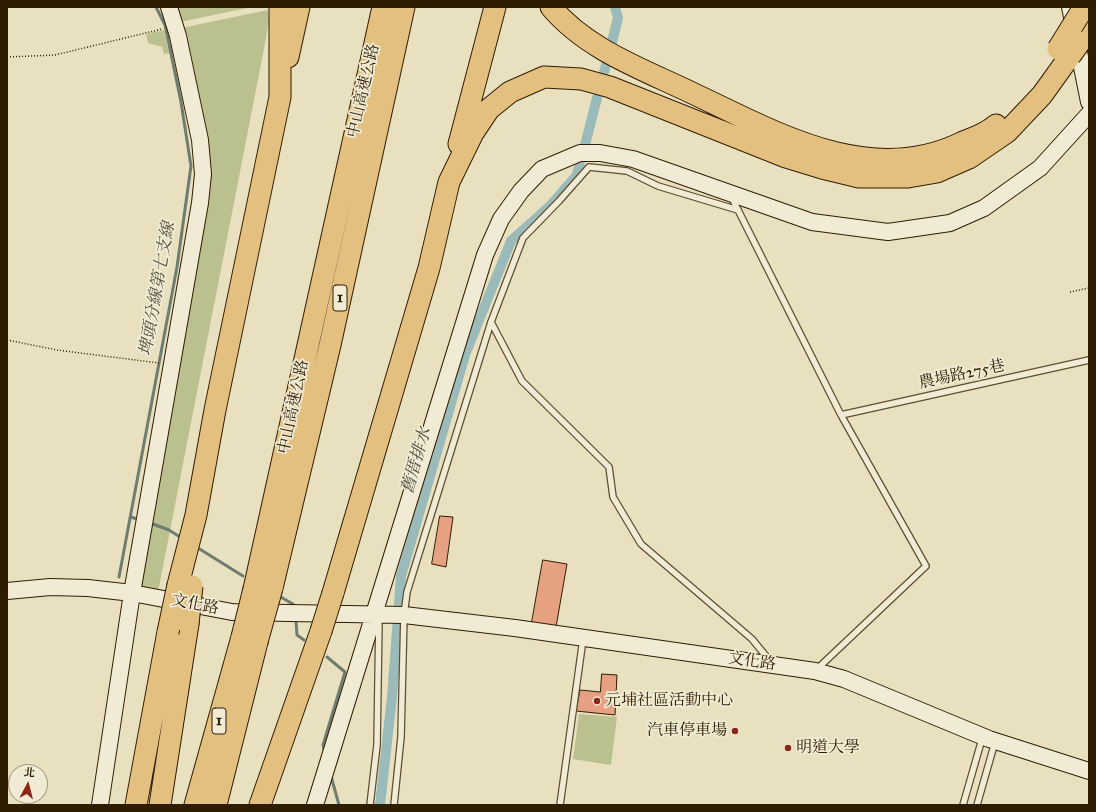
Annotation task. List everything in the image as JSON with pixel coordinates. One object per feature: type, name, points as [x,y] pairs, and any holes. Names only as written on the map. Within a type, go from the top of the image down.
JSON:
[{"type":"highway","points":[[280,7],[280,97]]},
{"type":"highway","points":[[136,805],[168,632],[185,586],[216,402],[300,7]]},
{"type":"highway","name":"中山高速公路","points":[[263,588],[383,7]]},
{"type":"highway","name":"中山高速公路","points":[[195,805],[249,639],[330,345],[404,7]]},
{"type":"highway","points":[[260,805],[301,692],[333,593],[429,268],[449,182],[495,7]]},
{"type":"highway","points":[[551,7],[559,16],[593,44],[658,77],[794,140],[832,152],[870,159],[908,159],[930,155],[955,146],[991,129],[1007,114],[1043,73],[1089,28]]},
{"type":"highway","points":[[449,182],[473,134],[489,109],[510,92],[544,77],[580,79],[610,87],[786,157],[859,177],[908,177],[937,172],[969,158],[1007,132],[1042,95],[1064,53],[1084,7]]},
{"type":"highway","points":[[160,805],[188,624],[185,586]]},
{"type":"highway","name":"中山高速公路","points":[[216,805],[249,639]]},
{"type":"highway","points":[[270,805],[301,692]]},
{"type":"street","points":[[100,805],[132,593],[200,203],[203,174],[200,140],[178,36],[169,7]]},
{"type":"street","points":[[1070,7],[1089,102]]},
{"type":"street","points":[[315,805],[379,614],[485,255],[502,219],[521,191],[542,169],[580,154],[600,153],[633,159],[812,222],[888,232],[950,223],[984,208],[1040,168],[1089,114]]},
{"type":"street","name":"文化路","points":[[7,591],[50,587],[88,588],[132,593],[232,612],[402,615],[583,638],[814,671],[844,679],[989,739],[1089,771]]},
{"type":"lane","points":[[394,805],[401,738],[402,615],[407,592],[491,322],[523,238],[560,201],[589,167],[627,171],[658,186],[738,210]]},
{"type":"lane","points":[[730,193],[841,415],[926,566],[814,671]]},
{"type":"lane","points":[[491,322],[522,381],[609,467],[613,497],[641,544],[752,639],[774,665]]},
{"type":"lane","name":"農場路275巷","points":[[841,415],[1089,360]]},
{"type":"lane","points":[[370,805],[377,745],[379,614]]},
{"type":"lane","points":[[560,805],[583,638]]},
{"type":"lane","points":[[963,805],[989,739]]},
{"type":"lane","points":[[978,805],[989,739]]},
{"type":"path","points":[[7,57],[56,55],[161,29]]},
{"type":"path","points":[[1070,292],[1089,288]]},
{"type":"path","points":[[7,340],[57,350],[154,362]]},
{"type":"green space","points":[[174,7],[252,7],[180,22]]},
{"type":"green space","points":[[268,10],[269,21],[263,54],[158,592],[139,589],[202,236],[181,28]]},
{"type":"green space","points":[[164,30],[169,53],[164,54],[162,47],[148,43],[146,34]]},
{"type":"green space","points":[[579,714],[617,717],[611,765],[573,759]]},
{"type":"building","points":[[440,516],[453,517],[446,567],[432,564]]},
{"type":"building","points":[[543,560],[567,564],[556,627],[532,622]]},
{"type":"building","name":"元埔社區活動中心","points":[[602,674],[617,675],[615,715],[576,711],[580,690],[600,692]]},
{"type":"waterway","name":"埤頭分線第七支線","points":[[119,577],[177,267],[191,166],[181,102],[165,25],[156,7]]},
{"type":"waterway","name":"舊厝排水","points":[[611,46],[618,18],[615,7]]},
{"type":"waterway","name":"舊厝排水","points":[[604,72],[608,59]]},
{"type":"waterway","name":"舊厝排水","points":[[585,145],[597,98]]},
{"type":"waterway","name":"舊厝排水","points":[[380,805],[392,697],[401,576],[465,355],[511,241],[550,206],[577,175],[580,162]]},
{"type":"waterway","name":"埤頭分線第七支線","points":[[131,517],[137,519]]},
{"type":"waterway","points":[[153,524],[169,530],[180,537]]},
{"type":"waterway","points":[[198,548],[243,576]]},
{"type":"waterway","points":[[277,595],[293,604]]},
{"type":"waterway","points":[[296,621],[297,635],[304,640]]},
{"type":"waterway","points":[[324,750],[323,745],[345,672],[327,657]]},
{"type":"waterway","points":[[331,776],[339,805]]},
{"type":"place","name":"元埔社區活動中心","points":[[597,701]]},
{"type":"place","name":"汽車停車場","points":[[735,731]]},
{"type":"place","name":"明道大學","points":[[788,748]]}]
